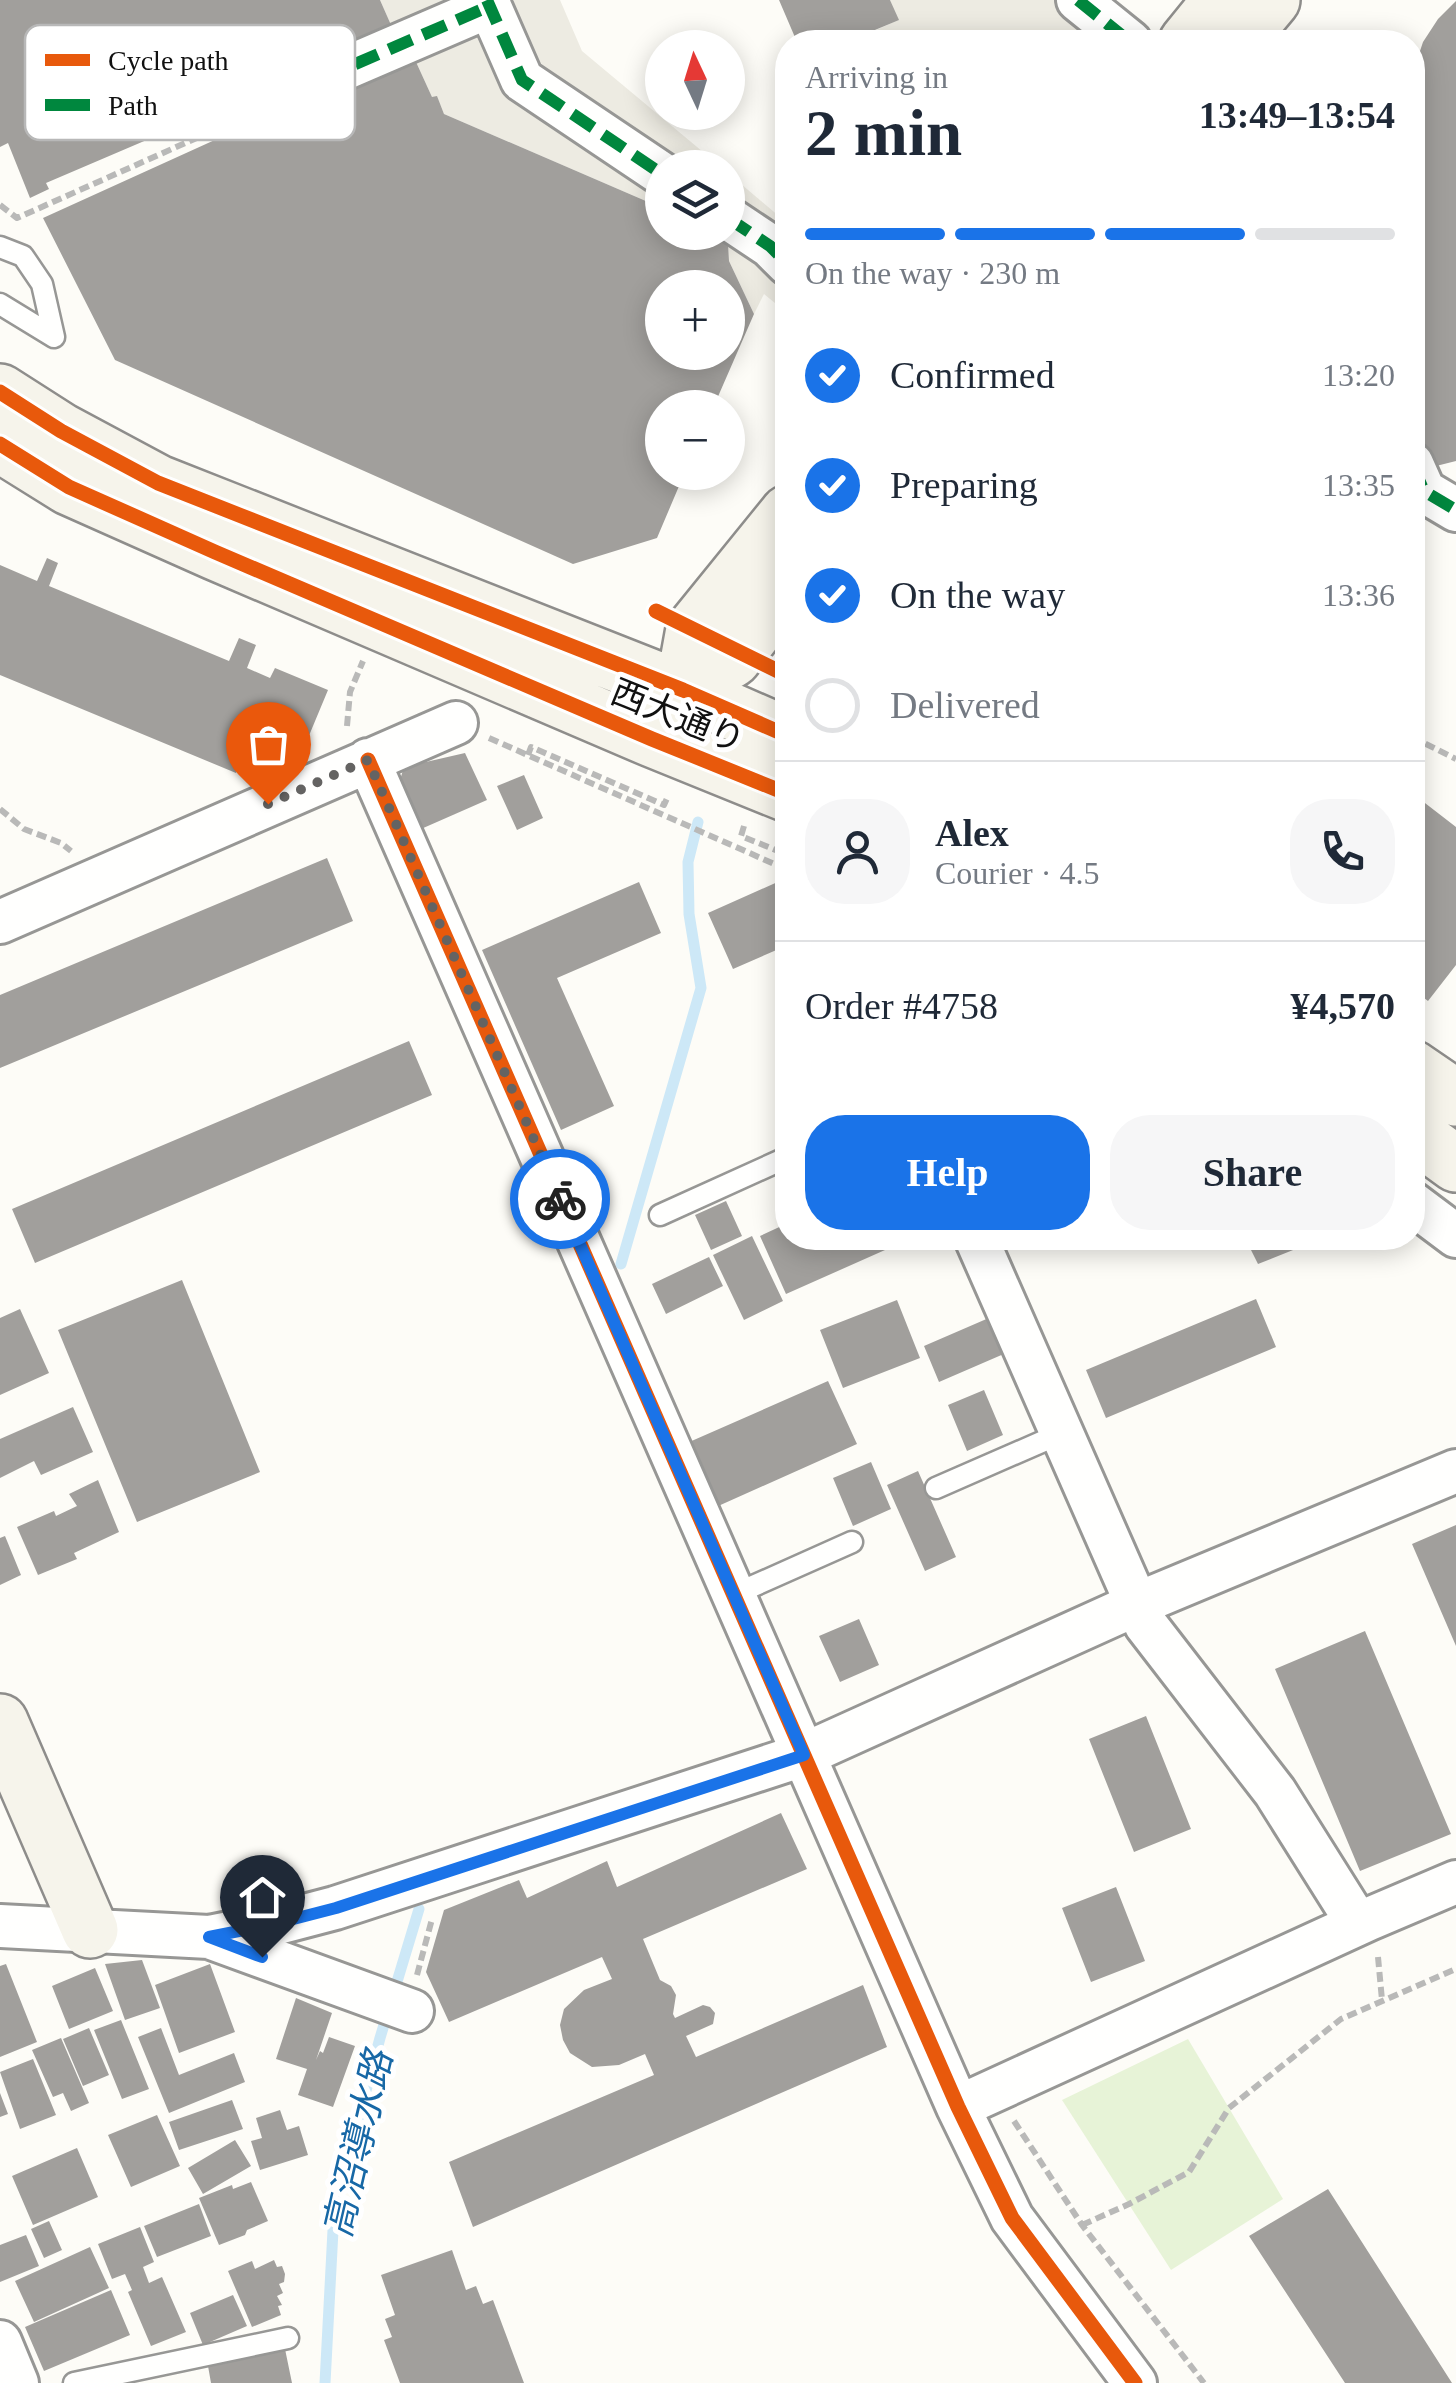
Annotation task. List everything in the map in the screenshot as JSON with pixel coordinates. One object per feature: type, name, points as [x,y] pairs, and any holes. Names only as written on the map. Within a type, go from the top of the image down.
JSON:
[{"type":"street","points":[[1078,0],[1115,30]]},
{"type":"street","points":[[1197,30],[1222,0]]},
{"type":"street","points":[[1246,30],[1272,0]]},
{"type":"street","points":[[355,64],[488,3],[522,80],[645,163]]},
{"type":"street","points":[[745,229],[775,251]]},
{"type":"street","name":"西大通り","points":[[0,392],[61,431],[158,483],[683,690],[775,730]]},
{"type":"street","name":"西大通り","points":[[0,444],[69,486],[662,763],[766,807]]},
{"type":"street","points":[[1425,492],[1456,510]]},
{"type":"street","points":[[662,763],[683,690],[694,629],[775,529]]},
{"type":"street","points":[[683,690],[733,660],[775,605]]},
{"type":"street","points":[[0,922],[360,751],[456,723]]},
{"type":"street","points":[[360,751],[958,2108],[1012,2218],[1135,2383]]},
{"type":"street","points":[[1425,1077],[1456,1098]]},
{"type":"street","points":[[1425,1141],[1456,1164]]},
{"type":"street","points":[[1425,1213],[1456,1236]]},
{"type":"street","points":[[981,1250],[1146,1625],[1276,1792],[1358,1924]]},
{"type":"street","points":[[0,1926],[209,1937],[336,1908],[804,1755],[1137,1604],[1456,1471]]},
{"type":"street","points":[[0,1722],[90,1930]]},
{"type":"street","points":[[958,2108],[1456,1882]]},
{"type":"street","points":[[209,1937],[399,2007]]},
{"type":"street","points":[[0,2342],[17,2383]]},
{"type":"lane","points":[[0,247],[23,256],[42,284],[54,337],[0,304]]},
{"type":"lane","points":[[660,1216],[775,1164]]},
{"type":"lane","points":[[936,1488],[1062,1433]]},
{"type":"lane","points":[[734,1595],[852,1542]]},
{"type":"lane","points":[[74,2383],[288,2338]]},
{"type":"path","points":[[0,204],[17,218],[188,140]]},
{"type":"path","points":[[360,751],[347,728],[350,692],[364,659]]},
{"type":"path","points":[[456,723],[775,864]]},
{"type":"path","points":[[1425,744],[1456,760]]},
{"type":"path","points":[[528,755],[531,747],[664,805],[662,763]]},
{"type":"path","points":[[766,807],[741,836],[775,850]]},
{"type":"path","points":[[0,809],[24,829],[61,843],[82,858]]},
{"type":"path","points":[[399,2007],[442,1884],[442,1873]]},
{"type":"path","points":[[1082,2225],[1188,2172],[1229,2108],[1341,2018],[1456,1969]]},
{"type":"path","points":[[1012,2118],[1082,2225],[1204,2383]]},
{"type":"green space","points":[[1188,2039],[1283,2199],[1171,2270],[1062,2100]]},
{"type":"shaded area","points":[[380,0],[560,0],[582,51],[645,104],[645,130],[677,130],[701,150],[645,150],[645,201],[444,114],[411,51],[395,34]]},
{"type":"shaded area","points":[[890,0],[1111,0],[1102,30],[876,30],[898,20]]},
{"type":"shaded area","points":[[745,187],[775,213],[775,303],[764,294],[754,314],[745,295],[745,270],[733,270],[728,250],[745,250]]},
{"type":"building","points":[[0,0],[380,0],[395,34],[355,51],[355,25],[25,25],[25,140],[147,140],[46,183],[49,189],[30,198],[8,143],[0,147]]},
{"type":"building","points":[[779,0],[890,0],[899,20],[875,30],[792,30]]},
{"type":"building","points":[[1456,1],[1456,461],[1432,467],[1425,450],[1425,39]]},
{"type":"building","points":[[411,51],[444,114],[645,201],[645,250],[728,250],[733,270],[645,270],[645,370],[730,370],[721,390],[645,390],[645,490],[677,490],[657,538],[573,564],[115,360],[43,218],[215,140],[355,140],[355,76]]},
{"type":"building","points":[[745,295],[754,314],[745,335]]},
{"type":"building","points":[[47,558],[58,563],[49,586],[229,661],[239,638],[256,645],[247,668],[270,678],[275,668],[328,690],[308,738],[271,758],[247,749],[236,773],[0,675],[0,565],[37,581]]},
{"type":"building","points":[[465,753],[487,800],[421,829],[399,783],[404,767]]},
{"type":"building","points":[[524,775],[543,818],[517,830],[497,786]]},
{"type":"building","points":[[1425,803],[1456,827],[1456,965],[1428,1001]]},
{"type":"building","points":[[327,858],[353,921],[0,1068],[0,995]]},
{"type":"building","points":[[639,882],[661,933],[557,978],[614,1106],[561,1130],[482,950]]},
{"type":"building","points":[[775,883],[775,951],[733,969],[708,913]]},
{"type":"building","points":[[409,1041],[432,1095],[35,1263],[12,1209]]},
{"type":"building","points":[[726,1201],[742,1236],[711,1250],[695,1215]]},
{"type":"building","points":[[775,1229],[775,1250],[885,1250],[786,1294],[760,1236]]},
{"type":"building","points":[[752,1236],[783,1301],[744,1320],[713,1255]]},
{"type":"building","points":[[1251,1250],[1293,1250],[1258,1264]]},
{"type":"building","points":[[709,1257],[723,1286],[666,1314],[652,1284]]},
{"type":"building","points":[[182,1280],[260,1472],[137,1522],[58,1330]]},
{"type":"building","points":[[1256,1299],[1276,1347],[1106,1418],[1086,1370]]},
{"type":"building","points":[[897,1300],[920,1358],[843,1388],[820,1330]]},
{"type":"building","points":[[20,1309],[49,1373],[0,1395],[0,1318]]},
{"type":"building","points":[[998,1314],[1013,1350],[939,1382],[924,1346]]},
{"type":"building","points":[[828,1381],[857,1444],[716,1507],[687,1443]]},
{"type":"building","points":[[984,1390],[1003,1435],[967,1451],[948,1405]]},
{"type":"building","points":[[73,1407],[93,1452],[41,1475],[34,1461],[0,1478],[0,1439]]},
{"type":"building","points":[[871,1462],[891,1509],[853,1526],[833,1478]]},
{"type":"building","points":[[918,1471],[956,1557],[925,1571],[887,1485]]},
{"type":"building","points":[[98,1480],[119,1532],[74,1553],[77,1559],[38,1575],[17,1527],[77,1506],[69,1494]]},
{"type":"building","points":[[1456,1525],[1456,1646],[1412,1544]]},
{"type":"building","points":[[5,1536],[21,1575],[0,1585],[0,1538]]},
{"type":"building","points":[[859,1619],[879,1665],[840,1682],[819,1636]]},
{"type":"building","points":[[1365,1631],[1451,1834],[1360,1871],[1275,1669]]},
{"type":"building","points":[[1146,1716],[1191,1829],[1134,1852],[1089,1739]]},
{"type":"building","points":[[781,1813],[807,1869],[643,1939],[660,1980],[671,1986],[676,1995],[673,2014],[675,2018],[703,2005],[715,2013],[713,2024],[686,2036],[696,2057],[863,1985],[887,2047],[473,2227],[449,2162],[654,2075],[645,2054],[619,2065],[592,2067],[570,2053],[563,2040],[560,2025],[564,2009],[584,1990],[612,1979],[602,1957],[449,2022],[426,1972],[444,1910],[519,1880],[527,1898],[607,1861],[617,1887]]},
{"type":"building","points":[[1116,1887],[1145,1961],[1091,1982],[1062,1908]]},
{"type":"building","points":[[142,1960],[160,2008],[125,2020],[105,1964]]},
{"type":"building","points":[[6,1964],[37,2042],[0,2057],[0,1966]]},
{"type":"building","points":[[210,1964],[235,2032],[179,2053],[155,1985]]},
{"type":"building","points":[[95,1968],[113,2011],[69,2029],[52,1986]]},
{"type":"building","points":[[296,1998],[332,2013],[316,2060],[329,2037],[355,2046],[333,2107],[298,2095],[307,2069],[276,2059]]},
{"type":"building","points":[[121,2020],[149,2089],[122,2099],[94,2030]]},
{"type":"building","points":[[89,2028],[109,2075],[83,2086],[63,2039]]},
{"type":"building","points":[[161,2028],[179,2075],[234,2053],[245,2082],[169,2113],[138,2037]]},
{"type":"building","points":[[61,2038],[89,2103],[71,2111],[63,2093],[53,2097],[32,2050]]},
{"type":"building","points":[[33,2059],[56,2115],[20,2129],[0,2072]]},
{"type":"building","points":[[0,2093],[8,2114],[0,2117]]},
{"type":"building","points":[[232,2100],[243,2129],[179,2150],[169,2122]]},
{"type":"building","points":[[280,2110],[287,2130],[299,2126],[308,2155],[260,2170],[251,2141],[262,2138],[256,2118]]},
{"type":"building","points":[[157,2115],[180,2166],[131,2187],[108,2135]]},
{"type":"building","points":[[235,2140],[251,2166],[203,2194],[188,2168]]},
{"type":"building","points":[[77,2148],[98,2197],[33,2225],[12,2176]]},
{"type":"building","points":[[251,2182],[268,2221],[219,2245],[199,2198]]},
{"type":"building","points":[[1328,2189],[1452,2383],[1345,2383],[1249,2236]]},
{"type":"building","points":[[199,2204],[211,2236],[157,2257],[144,2226]]},
{"type":"building","points":[[49,2221],[62,2250],[44,2258],[31,2229]]},
{"type":"building","points":[[140,2227],[154,2262],[143,2267],[149,2283],[162,2277],[186,2332],[151,2346],[128,2292],[132,2290],[125,2274],[112,2279],[98,2244]]},
{"type":"building","points":[[26,2235],[39,2266],[0,2282],[0,2245]]},
{"type":"building","points":[[90,2247],[109,2288],[34,2322],[15,2281]]},
{"type":"building","points":[[452,2250],[466,2290],[476,2286],[483,2304],[493,2300],[524,2383],[400,2383],[384,2340],[392,2337],[385,2319],[395,2315],[381,2275]]},
{"type":"building","points":[[274,2260],[285,2274],[284,2282],[279,2284],[283,2293],[277,2296],[282,2305],[278,2306],[281,2315],[252,2327],[228,2271],[252,2261],[255,2269]]},
{"type":"building","points":[[111,2290],[130,2335],[44,2371],[25,2327]]},
{"type":"building","points":[[233,2295],[247,2326],[203,2345],[190,2313]]},
{"type":"building","points":[[285,2349],[292,2383],[211,2383],[208,2366]]},
{"type":"waterway","name":"高沼導水路","points":[[621,1264],[701,988],[689,914],[688,862],[698,822]]},
{"type":"waterway","name":"高沼導水路","points":[[325,2383],[334,2211],[419,1909]]},
{"type":"marked path","points":[[487,0],[522,80],[645,163]]},
{"type":"marked path","points":[[1078,0],[1115,30]]},
{"type":"marked path","points":[[355,64],[490,6]]},
{"type":"marked path","points":[[745,229],[775,251]]},
{"type":"marked path","points":[[1425,492],[1456,510]]},
{"type":"cycle path","points":[[0,392],[61,431],[158,483],[683,690],[775,730]]},
{"type":"cycle path","points":[[0,444],[69,487],[215,552],[775,789]]},
{"type":"cycle path","points":[[656,611],[775,670]]},
{"type":"cycle path","points":[[368,760],[958,2107],[1012,2218],[1135,2383]]},
{"type":"way so far","points":[[268,804],[368,760],[560,1199]]},
{"type":"route","points":[[262,1957],[209,1937],[336,1908],[804,1755],[560,1199]]}]
